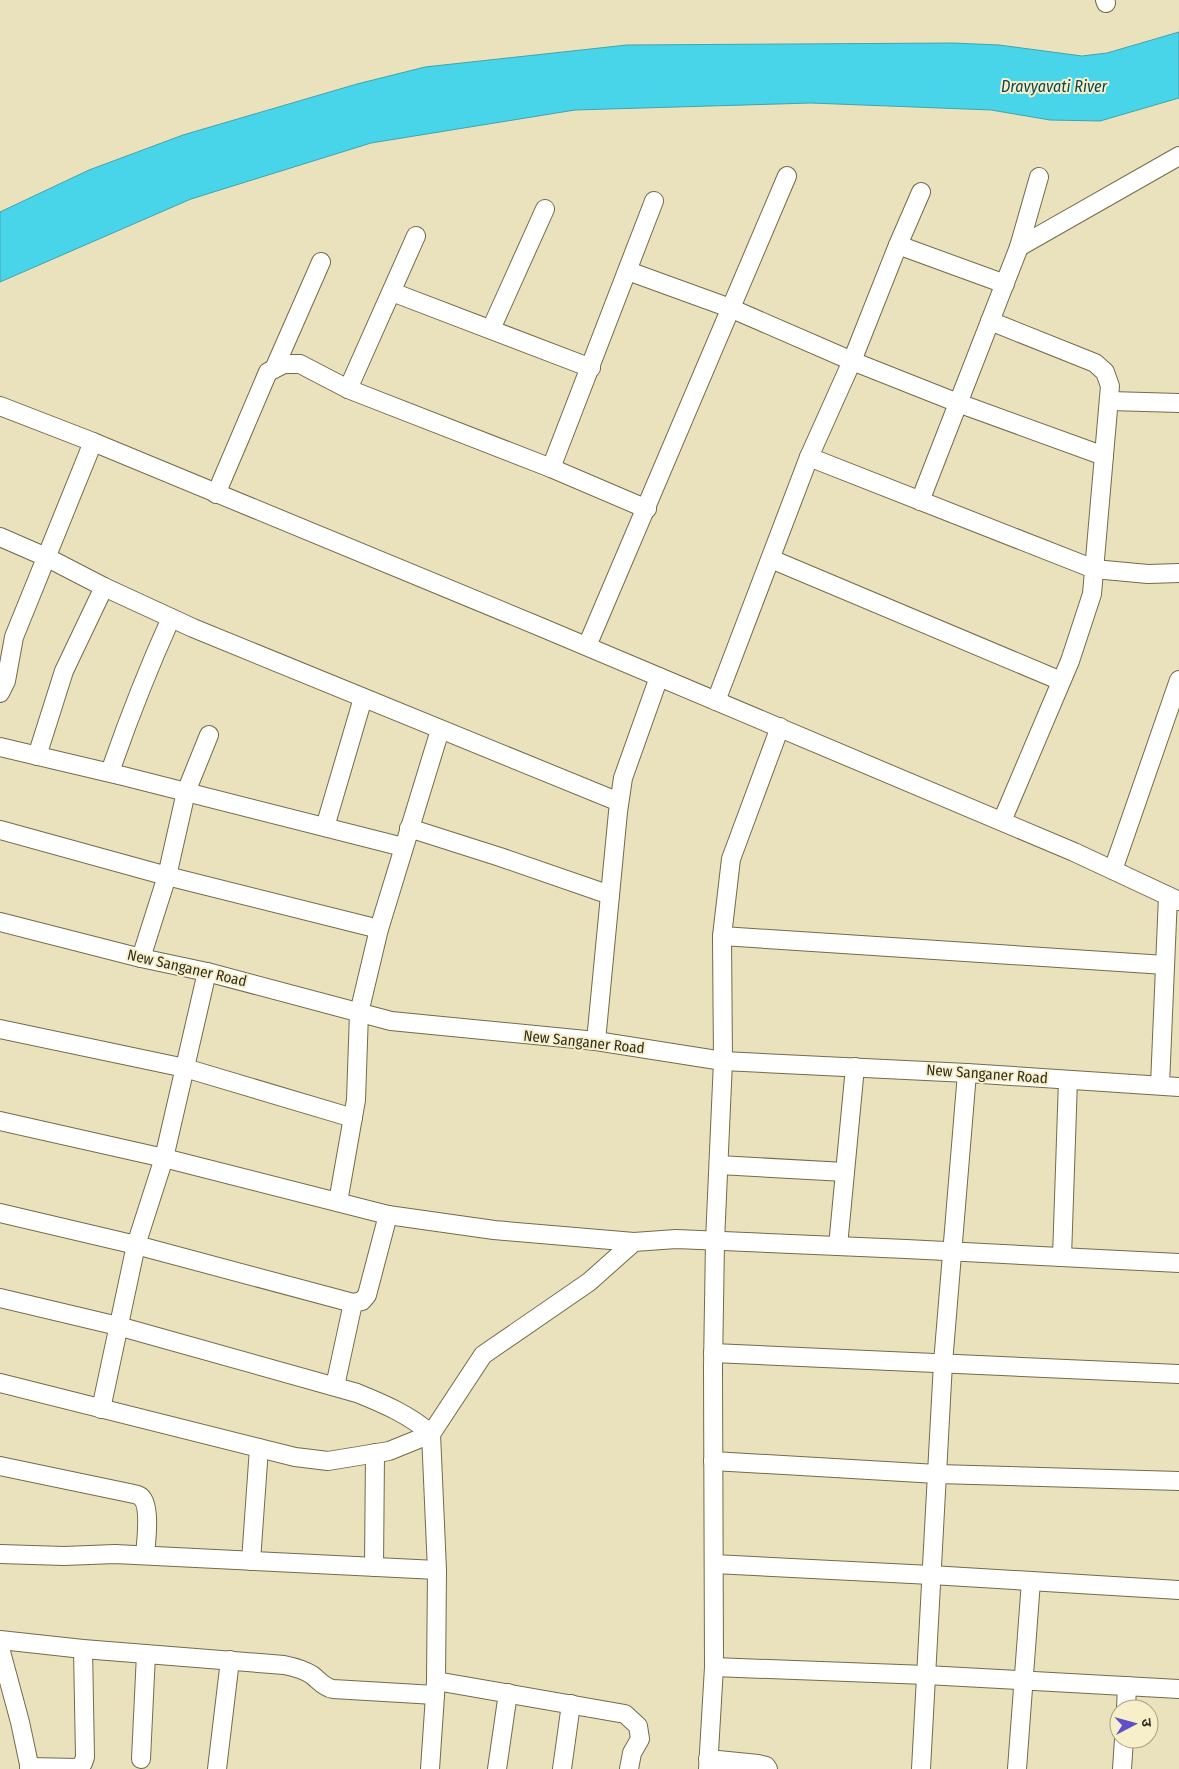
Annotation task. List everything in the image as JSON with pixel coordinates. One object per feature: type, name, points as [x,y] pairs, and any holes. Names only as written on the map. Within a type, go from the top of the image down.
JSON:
[{"type":"street","points":[[1019,247],[1179,156]]},
{"type":"street","points":[[587,646],[647,509],[787,176]]},
{"type":"street","points":[[920,501],[1019,247],[1039,177]]},
{"type":"street","points":[[716,701],[809,457],[852,361],[921,192]]},
{"type":"street","points":[[551,468],[654,201]]},
{"type":"street","points":[[491,329],[545,209]]},
{"type":"street","points":[[348,389],[416,236]]},
{"type":"street","points":[[898,245],[1005,284]]},
{"type":"street","points":[[274,369],[322,262]]},
{"type":"street","points":[[628,271],[730,308],[852,361],[958,403],[1104,456]]},
{"type":"street","points":[[392,292],[591,368]]},
{"type":"street","points":[[990,321],[1095,363],[1105,372],[1110,386],[1092,594],[1070,661],[1002,821]]},
{"type":"street","points":[[216,494],[268,372],[284,364],[300,364],[348,389],[551,468],[647,509]]},
{"type":"street","points":[[1110,401],[1179,403]]},
{"type":"street","points":[[0,406],[93,442],[587,646],[1002,821],[1173,899],[1165,965],[1160,1085]]},
{"type":"street","points":[[0,694],[6,681],[7,634],[46,557],[93,442]]},
{"type":"street","points":[[809,457],[1094,570],[1148,574],[1179,573]]},
{"type":"street","points":[[0,537],[46,557],[104,587],[171,618],[619,802]]},
{"type":"street","points":[[770,559],[1061,681]]},
{"type":"street","points":[[38,756],[64,671],[104,587]]},
{"type":"street","points":[[110,772],[146,674],[171,618]]},
{"type":"street","points":[[596,1041],[619,802],[623,778],[659,677]]},
{"type":"street","points":[[1113,870],[1179,680]]},
{"type":"street","points":[[325,827],[363,698]]},
{"type":"street","points":[[768,1769],[766,1766],[758,1764],[708,1764],[714,1667],[713,1353],[715,1241],[723,1061],[722,936],[732,859],[780,728]]},
{"type":"street","points":[[338,1202],[356,1100],[359,1012],[379,929],[440,730]]},
{"type":"street","points":[[141,958],[167,876],[186,792],[209,735]]},
{"type":"street","points":[[0,747],[110,772],[403,847]]},
{"type":"street","points":[[409,828],[610,895]]},
{"type":"street","points":[[0,830],[167,876],[379,929]]},
{"type":"street","name":"New Sanganer Road","points":[[0,922],[141,958],[207,972],[391,1021],[596,1041],[723,1061],[967,1073],[1179,1087]]},
{"type":"street","points":[[722,936],[1165,965]]},
{"type":"street","points":[[101,1408],[136,1245],[164,1158],[207,972]]},
{"type":"street","points":[[0,1029],[185,1068],[353,1118]]},
{"type":"street","points":[[838,1246],[855,1067]]},
{"type":"street","points":[[921,1769],[944,1363],[967,1073]]},
{"type":"street","points":[[1062,1257],[1068,1080]]},
{"type":"street","points":[[0,1121],[164,1158],[388,1215],[494,1230],[634,1242],[676,1239],[1179,1263]]},
{"type":"street","points":[[718,1166],[845,1172]]},
{"type":"street","points":[[0,1213],[136,1245],[353,1303],[362,1301],[367,1295],[388,1215]]},
{"type":"street","points":[[0,1383],[295,1457],[328,1461],[389,1451],[431,1434],[484,1355],[589,1282],[634,1242]]},
{"type":"street","points":[[0,1298],[118,1326],[335,1386],[394,1409],[418,1423],[431,1434],[437,1570],[435,1688],[430,1769]]},
{"type":"street","points":[[335,1386],[353,1303]]},
{"type":"street","points":[[713,1353],[1179,1374]]},
{"type":"street","points":[[251,1561],[259,1448]]},
{"type":"street","points":[[374,1567],[375,1453]]},
{"type":"street","points":[[713,1461],[937,1474],[1179,1481]]},
{"type":"street","points":[[0,1466],[141,1497],[145,1504],[147,1528],[145,1555]]},
{"type":"street","points":[[0,1554],[64,1556],[145,1555],[437,1570]]},
{"type":"street","points":[[714,1564],[1179,1590]]},
{"type":"street","points":[[1017,1769],[1022,1681],[1031,1581]]},
{"type":"street","points":[[83,1649],[85,1757],[83,1763],[78,1768],[29,1768],[20,1722],[1,1649],[83,1649],[284,1665],[302,1670],[314,1676],[327,1688],[333,1689],[435,1688],[508,1694],[625,1714],[638,1726],[640,1739],[632,1753],[629,1769]]},
{"type":"street","points":[[141,1759],[146,1654]]},
{"type":"street","points":[[217,1769],[230,1660]]},
{"type":"street","points":[[714,1667],[1179,1689]]},
{"type":"street","points":[[1126,1699],[1127,1686]]},
{"type":"street","points":[[497,1769],[508,1694]]},
{"type":"street","points":[[562,1769],[571,1704]]},
{"type":"street","points":[[1122,1769],[1123,1749]]},
{"type":"water","name":"Dravyavati River","points":[[1179,32],[1179,98],[1100,121],[1050,120],[991,110],[811,103],[575,110],[371,143],[191,199],[0,282],[0,212],[89,170],[183,135],[357,84],[425,67],[627,45],[953,43],[999,45],[1082,56],[1107,53]]}]
